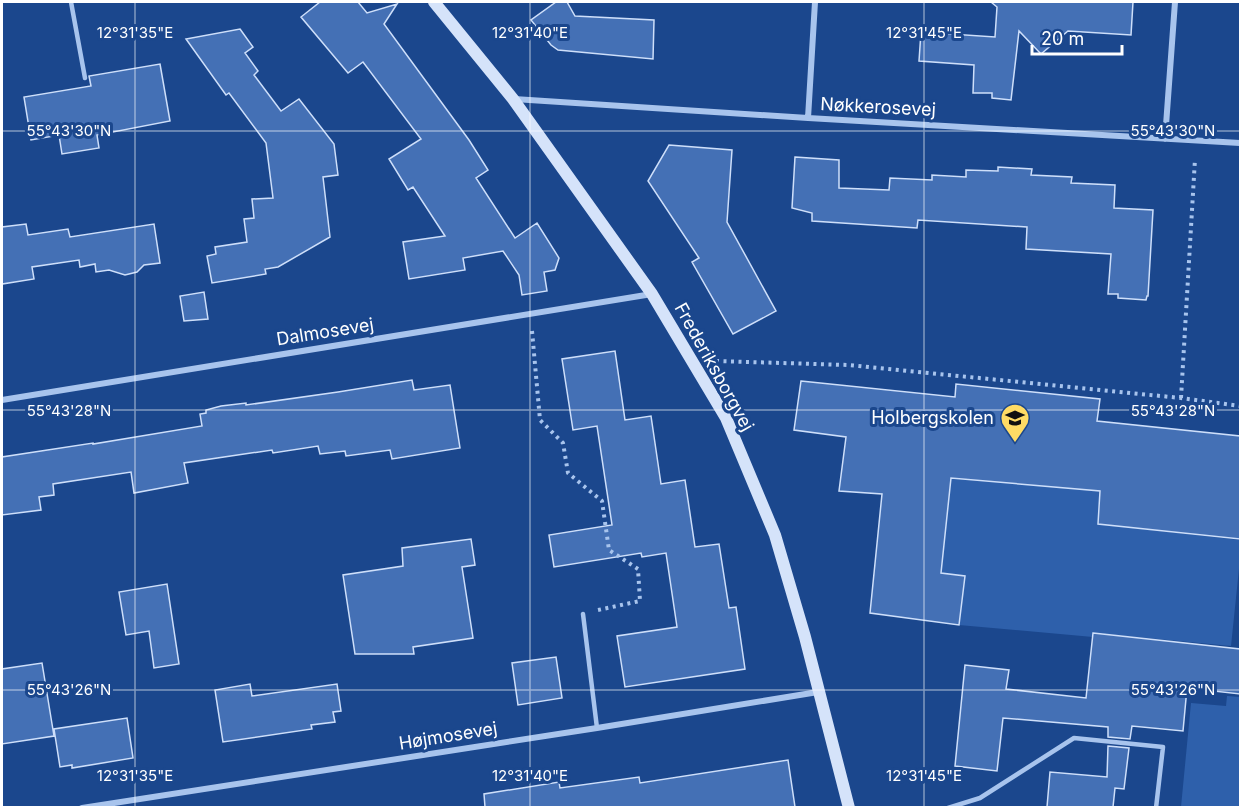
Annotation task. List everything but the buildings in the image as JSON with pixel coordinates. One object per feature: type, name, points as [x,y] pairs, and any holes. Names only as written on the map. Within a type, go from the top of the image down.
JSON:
[{"type":"street","name":"Frederiksborgvej","points":[[434,2],[513,99],[652,294],[726,418],[775,534],[805,637],[849,807]]},
{"type":"street","points":[[808,118],[815,2]]},
{"type":"street","points":[[1165,139],[1175,2]]},
{"type":"street","name":"Nøkkerosevej","points":[[513,99],[1240,143]]},
{"type":"street","name":"Dalmosevej","points":[[2,400],[652,294]]},
{"type":"street","name":"Højmosevej","points":[[82,807],[818,692]]},
{"type":"lane","points":[[71,2],[86,78]]},
{"type":"lane","points":[[583,614],[597,728]]},
{"type":"lane","points":[[948,807],[980,798],[1074,738],[1163,747],[1156,807]]},
{"type":"path","points":[[1181,398],[1196,140]]},
{"type":"path","points":[[530,314],[540,420],[563,443],[568,473],[602,501],[609,550],[638,569],[640,602],[583,614]]},
{"type":"path","points":[[691,360],[848,365],[1181,398],[1240,406]]},
{"type":"shaded area","points":[[951,478],[1100,491],[1098,524],[1240,540],[1231,646],[1094,633],[1093,637],[959,625],[964,576],[941,573]]},
{"type":"shaded area","points":[[1227,696],[1240,697],[1240,807],[1181,807],[1191,703],[1226,706]]},
{"type":"place","name":"Holbergskolen","points":[[1015,444]]}]
